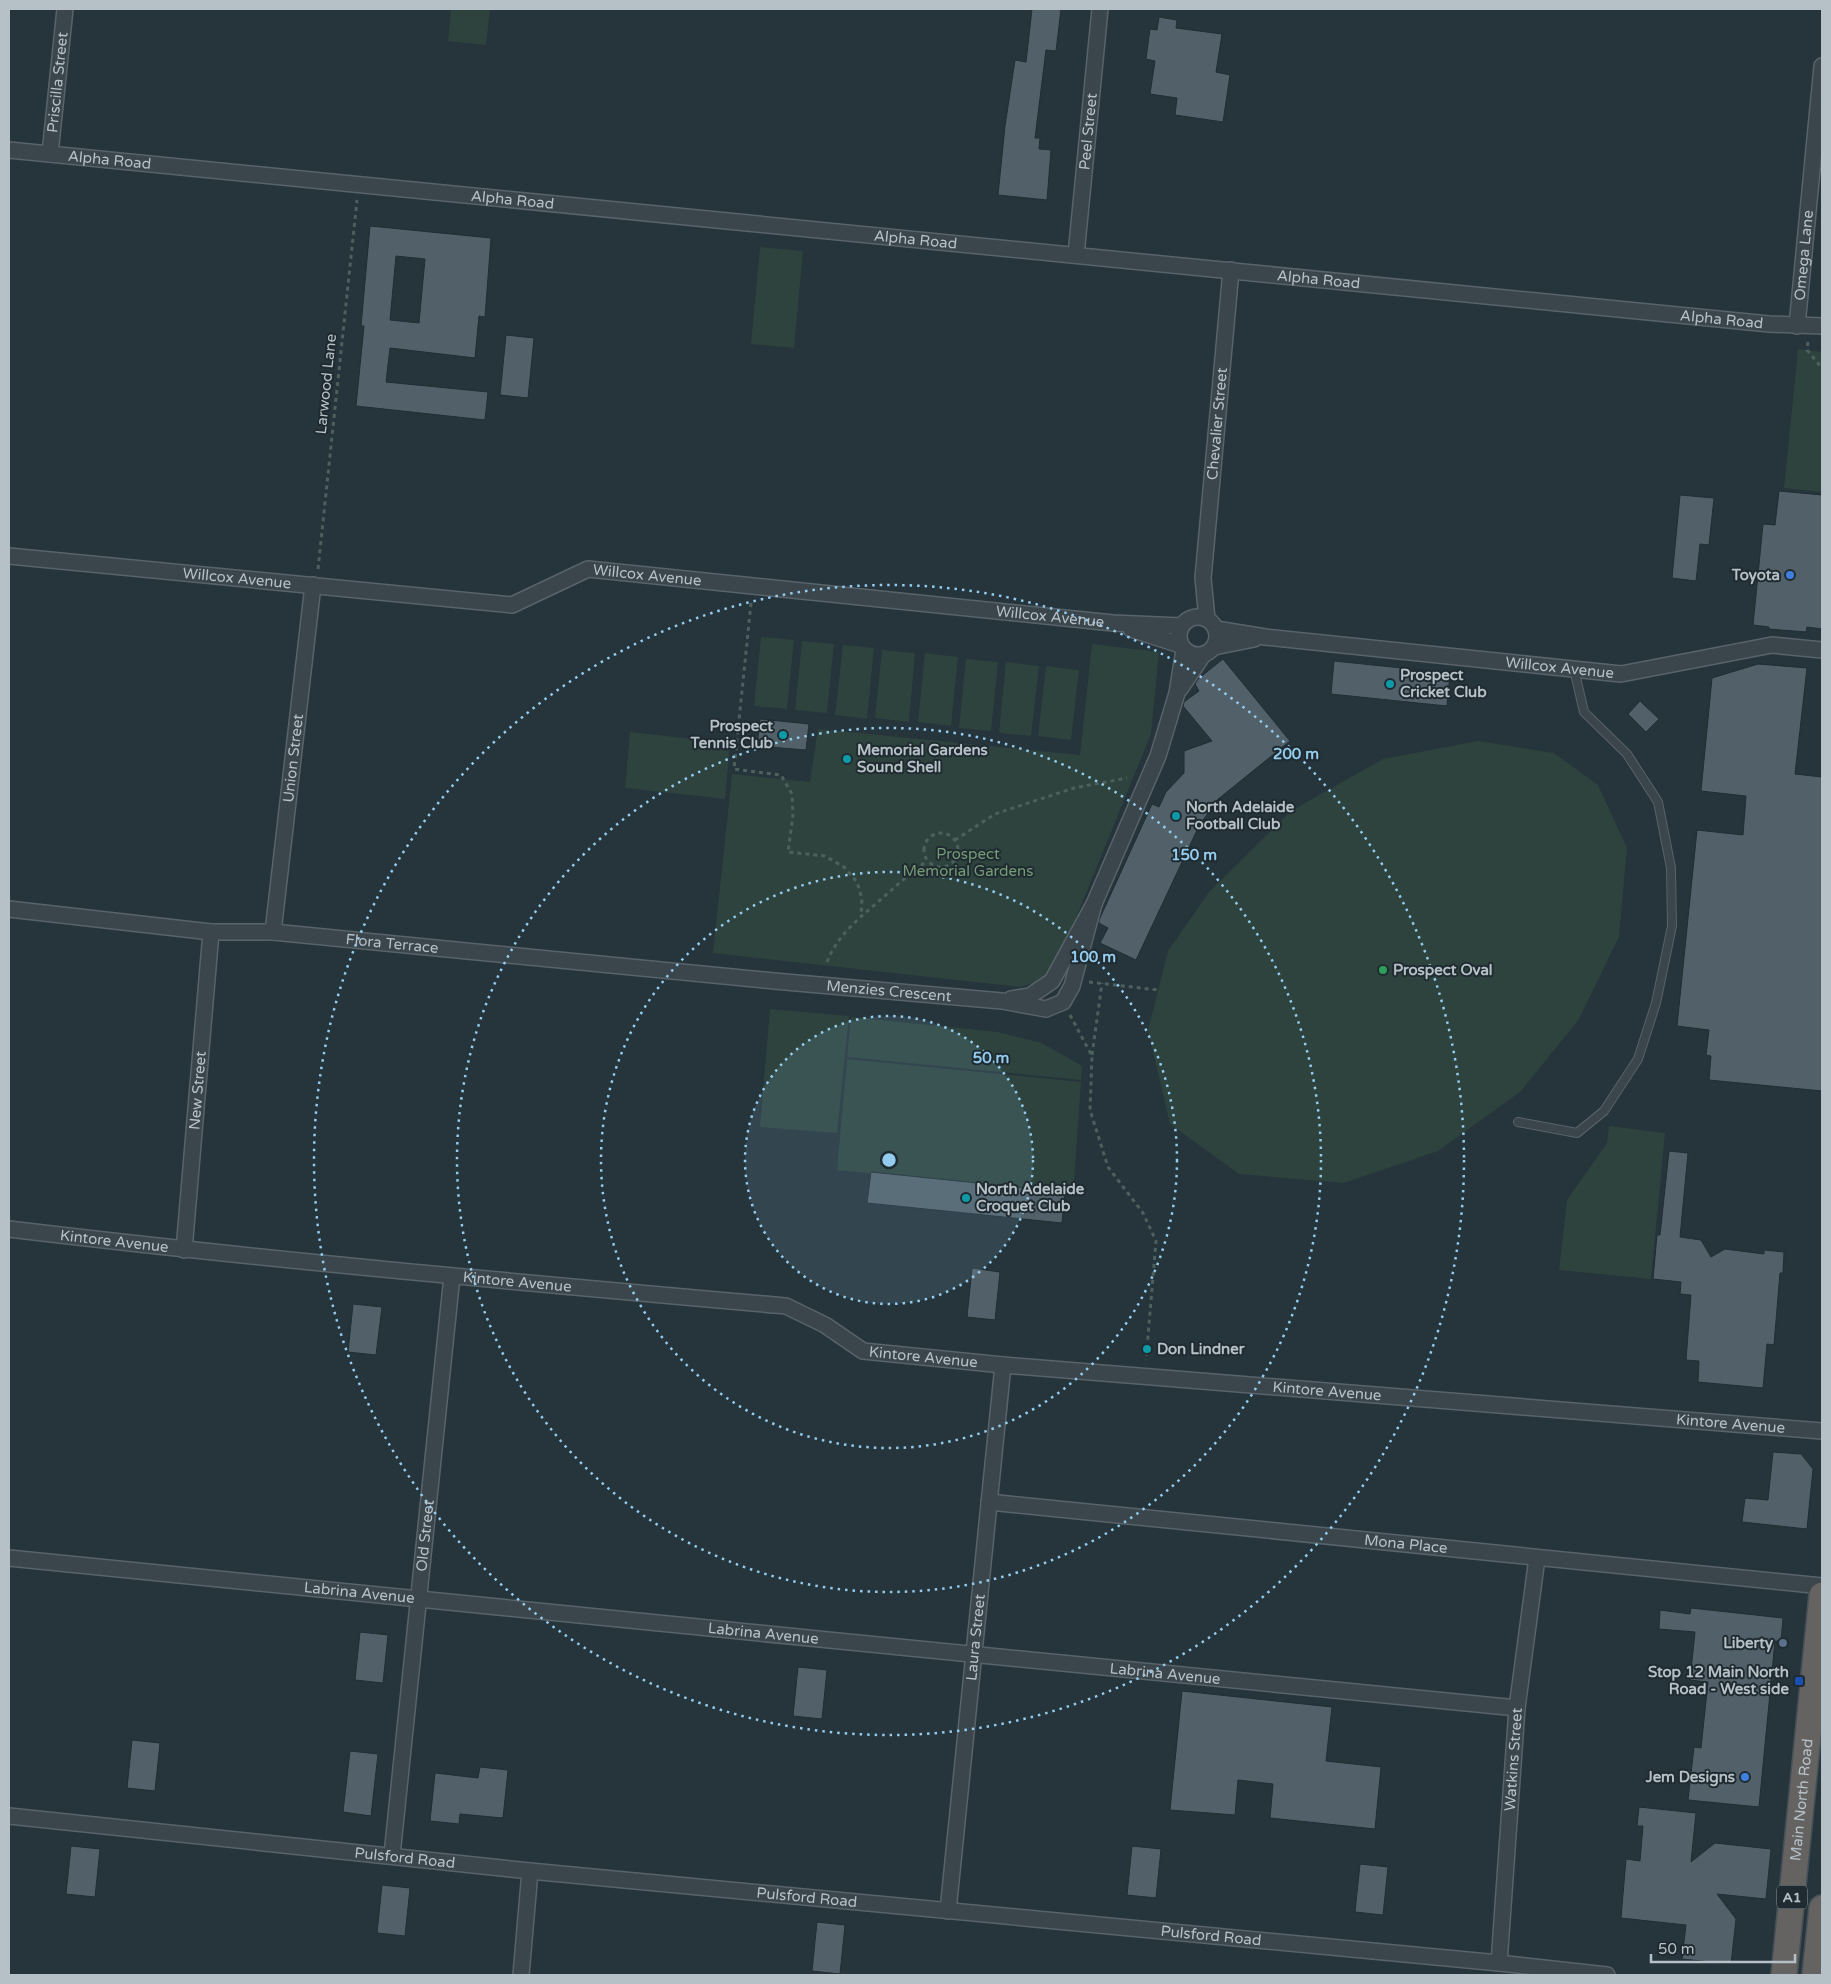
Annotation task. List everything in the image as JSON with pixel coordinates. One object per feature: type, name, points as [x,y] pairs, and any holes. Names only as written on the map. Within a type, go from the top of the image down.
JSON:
[{"type":"highway","name":"Main North Road","points":[[1784,1975],[1811,1819],[1822,1595]]},
{"type":"highway","name":"A1","points":[[1815,1975],[1822,1908]]},
{"type":"street","name":"Priscilla Street","points":[[50,154],[65,9]]},
{"type":"street","name":"Peel Street","points":[[1076,255],[1100,9]]},
{"type":"street","name":"Omega Lane","points":[[1810,326],[1822,66]]},
{"type":"street","name":"Alpha Road","points":[[9,150],[1810,326]]},
{"type":"street","name":"Chevalier Street","points":[[1212,624],[1203,578],[1230,270]]},
{"type":"street","name":"Willcox Avenue","points":[[9,556],[512,605],[588,569],[1113,623],[1186,622]]},
{"type":"street","name":"Chevalier Street","points":[[1186,622],[1203,578]]},
{"type":"street","name":"Union Street","points":[[273,932],[315,585]]},
{"type":"street","points":[[1201,617],[1212,624],[1217,640],[1209,651],[1196,656],[1182,647],[1178,638],[1186,622],[1201,617]]},
{"type":"street","name":"Willcox Avenue","points":[[1113,623],[1182,647]]},
{"type":"street","name":"Willcox Avenue","points":[[1212,624],[1265,637],[1621,674],[1772,645],[1822,650]]},
{"type":"street","name":"Willcox Avenue","points":[[1209,651],[1265,637]]},
{"type":"street","name":"Menzies Crescent","points":[[1002,1001],[1030,996],[1052,981],[1094,904],[1158,756],[1177,693],[1182,647]]},
{"type":"street","name":"Menzies Crescent","points":[[1177,693],[1209,651]]},
{"type":"street","name":"Menzies Crescent","points":[[774,981],[1002,1001],[1046,1009],[1063,1002],[1073,980],[1094,904]]},
{"type":"street","name":"Flora Terrace","points":[[9,909],[211,932],[273,932],[774,981]]},
{"type":"street","name":"New Street","points":[[184,1250],[211,932]]},
{"type":"street","name":"Kintore Avenue","points":[[9,1229],[184,1250],[786,1306],[825,1325],[863,1351],[1822,1432]]},
{"type":"street","name":"Old Street","points":[[392,1855],[452,1276]]},
{"type":"street","name":"Laura Street","points":[[948,1911],[1004,1364]]},
{"type":"street","name":"Mona Place","points":[[989,1502],[1822,1586]]},
{"type":"street","name":"Labrina Avenue","points":[[9,1558],[418,1598],[974,1656],[1517,1708]]},
{"type":"street","name":"Watkins Street","points":[[1500,1963],[1517,1708],[1537,1558]]},
{"type":"street","name":"Pulsford Road","points":[[9,1816],[530,1871],[1500,1963],[1606,1975]]},
{"type":"street","points":[[521,1975],[530,1871]]},
{"type":"lane","points":[[1518,1122],[1577,1132],[1604,1111],[1638,1059],[1656,1004],[1672,926],[1672,868],[1658,802],[1627,754],[1584,712],[1574,669]]},
{"type":"path","name":"Larwood Lane","points":[[315,585],[358,185]]},
{"type":"path","points":[[1810,326],[1807,350],[1822,368]]},
{"type":"path","points":[[753,585],[734,769],[781,775],[792,794],[793,815],[788,852],[825,856],[844,867],[856,882],[862,899],[861,917]]},
{"type":"path","points":[[955,840],[995,814],[1074,788],[1127,778]]},
{"type":"path","points":[[942,832],[948,833],[955,840],[957,851],[953,862],[940,868],[934,867],[927,861],[924,849],[926,840],[930,836],[942,832]]},
{"type":"path","points":[[827,962],[837,942],[861,917],[903,879],[927,861]]},
{"type":"path","points":[[1073,980],[1158,990]]},
{"type":"path","points":[[1102,983],[1092,1056],[1090,1110],[1108,1167],[1143,1213],[1156,1241],[1145,1376]]},
{"type":"path","points":[[1063,1002],[1092,1056]]},
{"type":"green space","points":[[451,9],[490,9],[486,45],[448,41]]},
{"type":"green space","points":[[760,247],[803,251],[794,348],[751,344]]},
{"type":"green space","points":[[1798,349],[1822,352],[1822,492],[1784,488]]},
{"type":"green space","points":[[761,637],[794,640],[787,709],[754,706]]},
{"type":"green space","points":[[802,641],[834,644],[827,713],[795,710]]},
{"type":"green space","name":"Prospect Memorial Gardens","points":[[1092,644],[1159,652],[1151,734],[1056,967],[1041,981],[1020,987],[713,953],[732,774],[810,782],[818,729],[1080,755]]},
{"type":"green space","points":[[843,645],[874,648],[867,719],[835,715]]},
{"type":"green space","points":[[882,650],[915,653],[909,722],[875,718]]},
{"type":"green space","points":[[925,653],[958,657],[951,726],[918,722]]},
{"type":"green space","points":[[966,659],[998,662],[991,731],[959,728]]},
{"type":"green space","points":[[1006,662],[1039,666],[1031,736],[999,733]]},
{"type":"green space","points":[[1046,666],[1079,670],[1071,740],[1038,736]]},
{"type":"green space","points":[[630,732],[730,743],[725,799],[625,788]]},
{"type":"green space","name":"Prospect Oval","points":[[1478,741],[1554,753],[1598,785],[1627,848],[1619,937],[1578,1021],[1520,1092],[1438,1151],[1344,1183],[1239,1174],[1170,1124],[1148,1030],[1168,951],[1209,892],[1291,811],[1383,759]]},
{"type":"green space","points":[[770,1009],[849,1016],[837,1133],[760,1127]]},
{"type":"green space","points":[[851,1017],[998,1032],[1042,1043],[1082,1066],[1081,1080],[847,1057]]},
{"type":"green space","points":[[847,1059],[1081,1082],[1073,1193],[837,1170]]},
{"type":"green space","points":[[1609,1126],[1665,1133],[1651,1279],[1559,1270],[1567,1200],[1607,1143]]},
{"type":"building","points":[[1032,9],[1061,9],[1056,51],[1046,50],[1035,138],[1040,138],[1039,149],[1051,150],[1047,200],[998,195],[1005,126],[1015,60],[1026,62]]},
{"type":"building","points":[[1159,17],[1177,20],[1176,28],[1222,34],[1216,72],[1230,75],[1223,122],[1175,115],[1177,98],[1150,94],[1155,61],[1146,59],[1150,29],[1157,30]]},
{"type":"building","points":[[370,226],[491,238],[485,317],[479,316],[475,358],[390,348],[386,382],[488,392],[485,420],[356,406],[364,326],[361,326]],"holes":[[[396,256],[425,259],[419,323],[390,320]]]},
{"type":"building","points":[[506,335],[534,338],[528,398],[500,395]]},
{"type":"building","name":"Toyota","points":[[1779,491],[1822,495],[1822,629],[1807,627],[1806,632],[1769,629],[1769,627],[1753,625],[1763,524],[1775,525]]},
{"type":"building","points":[[1680,495],[1714,498],[1709,545],[1700,544],[1696,581],[1672,578]]},
{"type":"building","name":"North Adelaide Football Club","points":[[1223,659],[1290,741],[1217,800],[1199,826],[1136,960],[1100,943],[1108,928],[1099,923],[1099,920],[1152,804],[1159,807],[1166,792],[1184,773],[1184,751],[1212,741],[1183,706],[1184,702],[1199,691],[1195,684],[1198,679]]},
{"type":"building","name":"Prospect Cricket Club","points":[[1334,661],[1450,673],[1447,706],[1331,694]]},
{"type":"building","points":[[1758,664],[1807,668],[1795,774],[1822,777],[1822,1091],[1709,1080],[1711,1056],[1706,1055],[1709,1030],[1677,1026],[1697,830],[1743,835],[1746,796],[1701,791],[1712,678]]},
{"type":"building","points":[[1640,701],[1659,719],[1646,732],[1628,714]]},
{"type":"building","name":"Prospect Tennis Club","points":[[760,719],[809,724],[806,750],[757,746]]},
{"type":"building","points":[[1669,1151],[1688,1153],[1680,1237],[1701,1240],[1711,1257],[1725,1249],[1764,1254],[1764,1250],[1784,1252],[1783,1273],[1780,1273],[1774,1345],[1767,1344],[1763,1388],[1698,1382],[1699,1361],[1686,1360],[1691,1295],[1680,1294],[1681,1282],[1653,1279]]},
{"type":"building","name":"North Adelaide Croquet Club","points":[[871,1172],[1065,1192],[1062,1223],[867,1203]]},
{"type":"building","points":[[972,1268],[1000,1272],[995,1320],[967,1317]]},
{"type":"building","points":[[353,1304],[382,1307],[376,1355],[348,1352]]},
{"type":"building","points":[[1773,1452],[1801,1454],[1813,1469],[1807,1529],[1742,1522],[1745,1498],[1768,1500]]},
{"type":"building","points":[[1691,1608],[1783,1618],[1781,1641],[1775,1641],[1759,1807],[1688,1800],[1694,1747],[1701,1748],[1708,1682],[1690,1680],[1695,1632],[1659,1629],[1660,1610],[1690,1614]]},
{"type":"building","points":[[360,1632],[388,1635],[383,1683],[355,1680]]},
{"type":"building","points":[[798,1667],[827,1670],[822,1719],[793,1716]]},
{"type":"building","points":[[1182,1691],[1332,1707],[1326,1761],[1381,1767],[1375,1829],[1270,1818],[1273,1784],[1238,1780],[1235,1815],[1170,1810]]},
{"type":"building","points":[[132,1740],[160,1743],[155,1791],[127,1788]]},
{"type":"building","points":[[350,1751],[378,1754],[371,1816],[343,1812]]},
{"type":"building","points":[[480,1767],[508,1770],[503,1818],[460,1814],[459,1824],[430,1821],[435,1773],[478,1778]]},
{"type":"building","points":[[1639,1807],[1696,1813],[1691,1862],[1715,1843],[1771,1849],[1766,1899],[1717,1894],[1736,1919],[1731,1964],[1682,1959],[1686,1925],[1621,1918],[1626,1859],[1640,1861],[1643,1826],[1637,1826]]},
{"type":"building","points":[[71,1846],[100,1849],[95,1897],[66,1894]]},
{"type":"building","points":[[1132,1846],[1161,1849],[1156,1898],[1127,1895]]},
{"type":"building","points":[[1360,1864],[1388,1867],[1383,1915],[1355,1912]]},
{"type":"building","points":[[382,1885],[410,1888],[405,1936],[377,1933]]},
{"type":"building","points":[[817,1922],[845,1925],[840,1974],[812,1971]]},
{"type":"place","name":"Toyota","points":[[1790,575]]},
{"type":"place","name":"Prospect Cricket Club","points":[[1390,684]]},
{"type":"place","name":"Prospect Tennis Club","points":[[783,735]]},
{"type":"place","name":"Memorial Gardens Sound Shell","points":[[847,759]]},
{"type":"place","name":"North Adelaide Football Club","points":[[1176,816]]},
{"type":"place","name":"Prospect Oval","points":[[1383,970]]},
{"type":"place","name":"North Adelaide Croquet Club","points":[[966,1198]]},
{"type":"place","name":"Don Lindner","points":[[1147,1349]]},
{"type":"place","name":"Liberty","points":[[1783,1643]]},
{"type":"place","name":"Stop 12 Main North Road - West side","points":[[1799,1681]]},
{"type":"place","name":"Jem Designs","points":[[1745,1777]]}]
